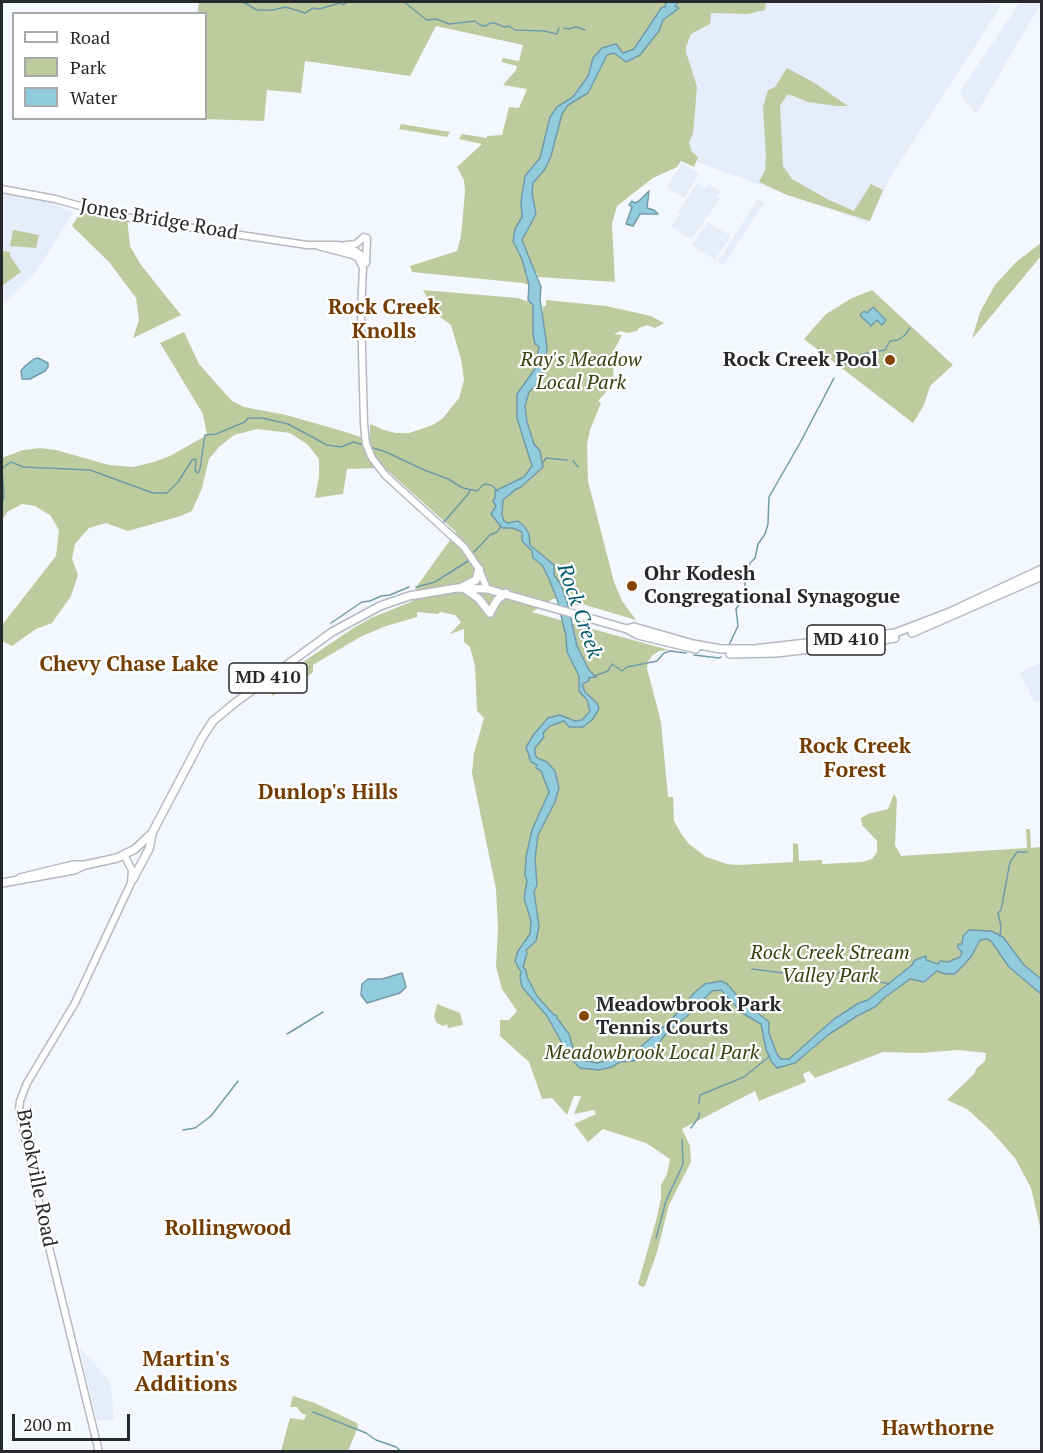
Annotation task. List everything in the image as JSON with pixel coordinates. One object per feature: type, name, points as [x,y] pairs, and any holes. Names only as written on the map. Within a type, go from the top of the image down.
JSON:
[{"type":"main road","name":"Jones Bridge Road","points":[[2,189],[55,199],[113,215],[357,254]]},
{"type":"main road","points":[[339,245],[353,245],[365,237],[366,281],[361,296]]},
{"type":"main road","name":"Jones Bridge Road","points":[[318,246],[339,245],[352,249],[357,254]]},
{"type":"main road","points":[[357,254],[366,266]]},
{"type":"main road","points":[[357,254],[363,268],[361,296],[364,424],[369,452],[385,475],[455,538],[479,569],[487,589]]},
{"type":"main road","points":[[479,569],[476,579],[462,587],[479,599],[490,613],[497,600],[506,593]]},
{"type":"main road","name":"MD 410","points":[[627,629],[634,627],[701,646],[733,650],[776,648],[879,636],[927,622],[1041,570]]},
{"type":"main road","name":"MD 410","points":[[2,883],[26,875],[73,865],[85,865],[124,855],[135,849],[152,833],[209,725],[236,702],[332,632],[380,606],[409,596],[462,587],[487,589],[582,615],[660,641],[724,654],[776,653],[872,642],[924,629],[1041,576]]},
{"type":"main road","points":[[133,879],[149,849],[152,833]]},
{"type":"main road","points":[[124,855],[132,870],[133,879]]},
{"type":"main road","name":"Brookville Road","points":[[99,1452],[48,1243],[22,1125],[20,1106],[27,1083],[75,1003],[133,879]]},
{"type":"shaded area","points":[[759,2],[977,2],[1001,6],[893,173],[868,223],[707,166],[681,154],[685,49],[701,9]]},
{"type":"shaded area","points":[[1020,2],[1041,2],[1041,4],[976,114],[959,93]]},
{"type":"shaded area","points":[[682,163],[699,174],[684,198],[667,187]]},
{"type":"shaded area","points":[[697,183],[705,189],[709,184],[720,192],[717,197],[720,199],[691,240],[671,226]]},
{"type":"shaded area","points":[[2,193],[44,201],[74,212],[35,273],[14,295],[2,303]]},
{"type":"shaded area","points":[[758,199],[764,203],[724,265],[718,261]]},
{"type":"shaded area","points":[[708,222],[731,236],[715,260],[692,245]]},
{"type":"shaded area","points":[[1041,662],[1041,702],[1034,702],[1020,673]]},
{"type":"shaded area","points":[[79,1347],[111,1382],[114,1420],[97,1421]]},
{"type":"green space","points":[[199,2],[766,2],[765,10],[748,14],[711,13],[710,24],[691,34],[686,52],[697,87],[693,133],[689,143],[692,152],[698,157],[694,167],[681,161],[677,167],[653,178],[617,206],[612,224],[615,282],[538,277],[537,273],[525,274],[529,285],[412,272],[410,266],[457,251],[461,236],[465,192],[464,180],[457,167],[482,144],[459,139],[462,134],[487,138],[487,136],[502,135],[509,107],[519,108],[527,89],[503,85],[517,66],[501,62],[503,58],[519,61],[523,45],[436,26],[410,76],[305,61],[301,93],[267,90],[264,121],[207,119],[207,12],[197,12]]},
{"type":"green space","points":[[787,68],[813,82],[848,106],[808,102],[788,94],[780,105],[783,166],[792,179],[854,211],[871,184],[883,190],[870,221],[787,195],[759,182],[765,170],[766,157],[763,107],[768,90],[775,87]]},
{"type":"green space","points":[[401,124],[450,132],[447,137],[399,129]]},
{"type":"green space","points":[[83,208],[127,218],[130,246],[141,265],[181,315],[133,338],[139,320],[136,298],[109,262],[72,226]]},
{"type":"green space","points":[[13,230],[39,235],[36,248],[10,246]]},
{"type":"green space","points":[[1041,243],[1041,256],[972,339],[980,312],[995,285],[1016,262]]},
{"type":"green space","points":[[3,251],[10,252],[10,256],[21,272],[2,286]]},
{"type":"green space","points":[[423,290],[518,298],[532,303],[534,314],[543,313],[546,300],[606,306],[651,316],[664,323],[655,328],[647,325],[637,331],[627,333],[621,331],[614,334],[622,335],[614,350],[613,384],[598,401],[601,403],[587,444],[588,481],[614,582],[622,601],[636,620],[582,604],[579,606],[556,597],[557,599],[553,599],[532,612],[578,625],[583,624],[589,628],[669,650],[659,651],[653,655],[648,661],[647,668],[661,722],[668,797],[673,797],[674,821],[689,844],[706,857],[727,864],[793,862],[793,843],[798,844],[799,861],[822,860],[822,864],[862,862],[872,859],[877,852],[877,841],[862,825],[861,818],[888,809],[894,794],[897,799],[895,845],[901,856],[1027,848],[1026,829],[1030,829],[1031,848],[1042,847],[1041,1231],[1031,1188],[1015,1158],[967,1109],[947,1100],[985,1061],[986,1053],[958,1050],[920,1053],[883,1052],[815,1078],[809,1071],[803,1074],[806,1082],[759,1101],[755,1091],[682,1129],[690,1146],[691,1162],[669,1205],[657,1252],[645,1286],[638,1284],[657,1217],[661,1185],[667,1174],[670,1159],[646,1143],[603,1129],[588,1142],[574,1124],[596,1114],[594,1110],[574,1114],[581,1096],[574,1096],[567,1115],[552,1098],[542,1099],[529,1062],[500,1036],[500,1020],[509,1020],[517,1011],[502,989],[496,967],[498,928],[496,889],[472,773],[474,753],[484,718],[477,711],[475,666],[470,647],[464,642],[464,629],[450,634],[461,622],[455,615],[440,612],[438,614],[417,612],[417,617],[360,637],[313,665],[313,672],[307,677],[306,683],[291,690],[287,682],[279,687],[273,696],[266,687],[352,629],[371,618],[413,601],[412,595],[417,586],[456,532],[379,463],[370,448],[370,424],[396,433],[409,433],[433,425],[443,418],[459,398],[464,380],[461,359],[451,325],[435,313]]},
{"type":"green space","name":"Rock Creek Pool","points":[[872,290],[953,365],[930,386],[924,405],[913,423],[804,339],[826,314],[852,298]]},
{"type":"green space","points":[[184,332],[199,364],[232,401],[244,407],[286,415],[366,439],[379,468],[347,469],[343,494],[315,498],[319,459],[307,444],[290,433],[257,429],[234,435],[209,459],[202,488],[192,511],[128,531],[106,523],[89,528],[75,544],[72,559],[78,575],[71,596],[52,623],[36,629],[12,646],[2,641],[2,625],[56,556],[59,530],[50,515],[35,506],[22,504],[7,512],[2,520],[2,458],[23,450],[40,448],[56,450],[109,465],[133,467],[170,456],[207,435],[203,414],[160,343]]},
{"type":"green space","points":[[437,1004],[460,1013],[463,1025],[448,1028],[447,1024],[443,1026],[437,1023],[434,1017]]},
{"type":"green space","points":[[293,1396],[315,1403],[357,1423],[358,1427],[348,1451],[281,1451],[290,1418],[304,1420],[306,1415],[301,1413],[297,1407],[290,1407]]},
{"type":"water","name":"Rock Creek","points":[[666,2],[679,2],[675,6],[679,8],[663,20],[659,31],[640,55],[626,62],[614,53],[607,55],[588,93],[568,105],[562,114],[551,156],[545,169],[533,183],[532,193],[536,214],[522,240],[541,287],[540,299],[547,347],[545,368],[536,385],[529,392],[525,406],[527,422],[534,444],[540,451],[543,467],[503,500],[502,515],[504,521],[508,523],[518,521],[525,527],[529,534],[530,545],[554,565],[554,575],[567,601],[577,646],[589,670],[596,677],[589,678],[589,681],[582,684],[585,692],[597,703],[599,709],[592,720],[583,727],[569,727],[564,721],[550,726],[543,733],[544,737],[535,748],[537,758],[547,762],[555,771],[559,788],[555,802],[538,835],[535,858],[537,885],[534,892],[539,926],[536,941],[526,950],[523,967],[537,996],[557,1016],[569,1034],[574,1052],[585,1061],[598,1063],[632,1054],[659,1031],[655,1028],[658,1026],[662,1028],[669,1022],[696,991],[705,984],[721,981],[769,1022],[769,1033],[777,1054],[781,1059],[789,1059],[834,1019],[868,1000],[912,965],[915,960],[926,956],[926,960],[938,964],[940,961],[948,962],[960,957],[962,952],[958,944],[962,944],[963,936],[969,930],[991,931],[1003,937],[1024,965],[1041,979],[1041,994],[1009,967],[991,941],[980,940],[971,957],[955,974],[937,971],[924,982],[910,979],[875,1007],[828,1035],[795,1063],[777,1068],[766,1049],[761,1024],[742,1013],[721,990],[712,991],[640,1060],[620,1062],[612,1067],[599,1070],[580,1068],[571,1059],[547,1016],[522,987],[521,972],[515,961],[518,951],[530,934],[531,921],[524,898],[527,881],[526,857],[532,830],[549,792],[541,771],[531,762],[526,747],[548,718],[560,715],[575,721],[582,720],[590,711],[587,700],[579,691],[579,676],[567,652],[566,636],[557,599],[542,565],[533,558],[532,551],[522,541],[522,532],[513,528],[502,528],[491,514],[496,506],[493,501],[495,491],[524,477],[532,466],[517,418],[517,394],[535,369],[539,347],[535,344],[533,334],[533,305],[528,300],[529,285],[522,259],[513,241],[515,229],[522,217],[521,201],[525,176],[540,158],[550,117],[557,107],[573,97],[588,76],[593,58],[602,48],[616,44],[623,53],[634,49],[662,7],[665,7]]},
{"type":"water","points":[[649,191],[647,208],[658,214],[640,214],[633,226],[626,224],[632,207],[629,205],[632,201],[635,203],[639,201]]},
{"type":"water","points":[[873,307],[886,320],[882,325],[877,320],[871,326],[860,315],[864,311],[867,313]]},
{"type":"water","points":[[38,358],[48,363],[45,371],[30,379],[22,379],[21,371]]},
{"type":"water","points":[[402,973],[406,987],[400,993],[367,1003],[361,995],[362,984],[368,979],[382,979]]},
{"type":"waterway","points":[[243,2],[257,10],[286,7],[305,13],[313,8],[319,9],[340,3],[343,5],[347,2]]},
{"type":"waterway","points":[[353,2],[360,2]]},
{"type":"waterway","points":[[404,2],[427,20],[436,19],[449,24],[475,21],[485,26],[495,23],[515,30],[557,34],[559,28]]},
{"type":"waterway","points":[[564,28],[576,27],[585,30]]},
{"type":"waterway","points":[[844,365],[863,354],[885,350],[890,341],[898,340],[910,328]]},
{"type":"waterway","points":[[729,645],[738,626],[736,609],[745,597],[745,580],[750,563],[755,558],[758,544],[768,524],[769,497],[834,378]]},
{"type":"waterway","points":[[2,505],[4,495],[2,468],[11,462],[23,467],[90,470],[153,493],[167,493],[178,482],[192,460],[196,459],[195,471],[198,473],[205,435],[216,434],[245,422],[248,418],[262,418],[288,424],[327,445],[341,447],[354,442],[363,445]]},
{"type":"waterway","points":[[370,447],[448,479],[463,488],[477,491],[484,484],[491,485],[498,491]]},
{"type":"waterway","points":[[542,464],[546,458],[567,460]]},
{"type":"waterway","points":[[573,461],[578,467]]},
{"type":"waterway","points":[[444,522],[470,490]]},
{"type":"waterway","points":[[474,552],[501,526]]},
{"type":"waterway","points":[[416,587],[435,582],[468,561]]},
{"type":"waterway","points":[[331,623],[362,602],[390,595],[409,587]]},
{"type":"waterway","points":[[594,676],[608,671],[612,664],[622,671],[627,667],[657,661],[664,653],[670,651],[686,653]]},
{"type":"waterway","points":[[694,655],[721,657]]},
{"type":"waterway","points":[[1000,936],[1001,926],[998,913],[1001,910],[1010,862],[1017,852],[1027,852]]},
{"type":"waterway","points":[[752,969],[830,979],[844,969],[855,976],[889,984]]},
{"type":"waterway","points":[[287,1034],[323,1012]]},
{"type":"waterway","points":[[699,1103],[700,1095],[744,1077],[770,1056]]},
{"type":"waterway","points":[[183,1130],[195,1128],[211,1116],[238,1081]]},
{"type":"waterway","points":[[691,1128],[699,1117],[699,1113]]},
{"type":"waterway","points":[[656,1238],[666,1201],[683,1164],[682,1140]]},
{"type":"waterway","points":[[313,1412],[366,1433],[402,1452]]},
{"type":"place","name":"Rock Creek Pool","points":[[890,360]]},
{"type":"place","name":"Ohr Kodesh Congregational Synagogue","points":[[632,586]]},
{"type":"place","name":"Meadowbrook Park Tennis Courts","points":[[584,1016]]},
{"type":"district","name":"Rock Creek Knolls","points":[[384,320]]},
{"type":"district","name":"Chevy Chase Lake","points":[[129,665]]},
{"type":"district","name":"Rock Creek Forest","points":[[855,759]]},
{"type":"district","name":"Dunlop's Hills","points":[[328,793]]},
{"type":"district","name":"Rollingwood","points":[[228,1229]]},
{"type":"district","name":"Martin's Additions","points":[[186,1372]]},
{"type":"district","name":"Hawthorne","points":[[938,1429]]},
{"type":"park label","name":"Ray's Meadow Local Park","points":[[581,372]]},
{"type":"park label","name":"Rock Creek Stream Valley Park","points":[[830,964]]},
{"type":"park label","name":"Meadowbrook Local Park","points":[[652,1053]]}]
